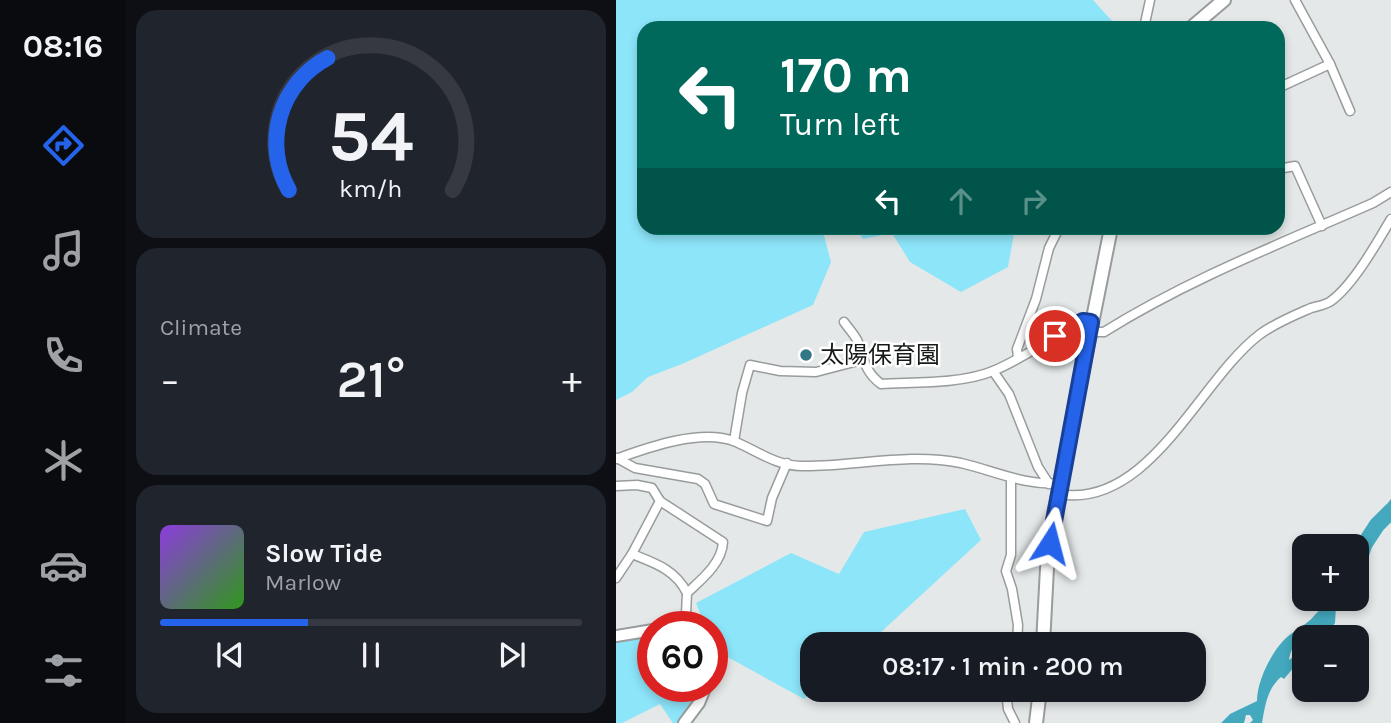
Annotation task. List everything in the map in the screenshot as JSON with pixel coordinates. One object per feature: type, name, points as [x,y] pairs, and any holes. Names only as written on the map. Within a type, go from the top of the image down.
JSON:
[{"type":"main road","points":[[1199,21],[1224,0]]},
{"type":"main road","points":[[1044,632],[1056,487],[1110,235]]},
{"type":"main road","points":[[1036,723],[1039,702]]},
{"type":"street","points":[[1146,21],[1150,0]]},
{"type":"street","points":[[1295,0],[1330,64],[1350,111]]},
{"type":"street","points":[[1285,85],[1330,64]]},
{"type":"street","points":[[1285,168],[1295,166],[1322,226]]},
{"type":"street","points":[[844,322],[857,340],[870,376],[881,384],[940,380],[993,371],[1083,321],[1091,322],[1097,332],[1104,332],[1185,286],[1373,203],[1391,192]]},
{"type":"street","points":[[617,458],[681,440],[717,436],[769,458],[796,466],[921,459],[961,463],[1011,478],[1056,487],[1103,492],[1167,444],[1200,400],[1259,334],[1330,302],[1355,275],[1391,219]]},
{"type":"street","points":[[1018,357],[1017,349],[1056,235]]},
{"type":"street","points":[[734,441],[750,365],[780,371],[816,372],[862,360]]},
{"type":"street","points":[[993,371],[1009,394],[1038,467],[1056,487]]},
{"type":"street","points":[[617,458],[635,468],[698,479],[705,484],[714,504],[767,521],[772,498],[787,463]]},
{"type":"street","points":[[1011,478],[1011,555],[1006,571],[1012,589],[1018,632]]},
{"type":"street","points":[[616,486],[638,485],[652,488],[660,501],[723,542],[723,552],[709,572],[687,593]]},
{"type":"street","points":[[616,578],[660,501]]},
{"type":"street","points":[[632,554],[666,568],[681,580],[687,593],[686,611]]},
{"type":"street","points":[[616,636],[637,633]]},
{"type":"street","points":[[684,723],[699,702]]},
{"type":"street","points":[[1007,702],[1015,723]]},
{"type":"shaded area","points":[[616,0],[1093,0],[1112,21],[637,21],[637,235],[824,235],[831,262],[813,305],[648,377],[632,392],[616,400]]},
{"type":"shaded area","points":[[860,235],[882,235],[863,239]]},
{"type":"shaded area","points":[[893,235],[1014,235],[1008,267],[961,292],[910,262]]},
{"type":"shaded area","points":[[1391,499],[1391,522],[1386,520],[1378,529],[1369,556],[1369,534],[1363,534]]},
{"type":"shaded area","points":[[965,509],[981,540],[881,632],[800,632],[800,697],[728,657],[728,611],[699,611],[696,603],[791,553],[839,574],[864,532]]},
{"type":"shaded area","points":[[1318,611],[1336,611],[1334,625],[1304,625]]},
{"type":"shaded area","points":[[1292,634],[1289,660],[1292,658],[1292,670],[1273,687],[1267,698],[1262,723],[1250,723],[1253,720],[1250,715],[1246,715],[1244,723],[1221,723],[1230,714],[1257,701],[1262,677],[1269,661]]},
{"type":"shaded area","points":[[637,639],[637,702],[695,702],[679,723],[673,723],[660,704],[622,723],[616,723],[616,643]]},
{"type":"waterway","points":[[1369,537],[1391,511]]},
{"type":"place","name":"太陽保育園","points":[[806,355]]},
{"type":"route","points":[[1050,543],[1091,322],[1083,321],[1055,336]]}]
